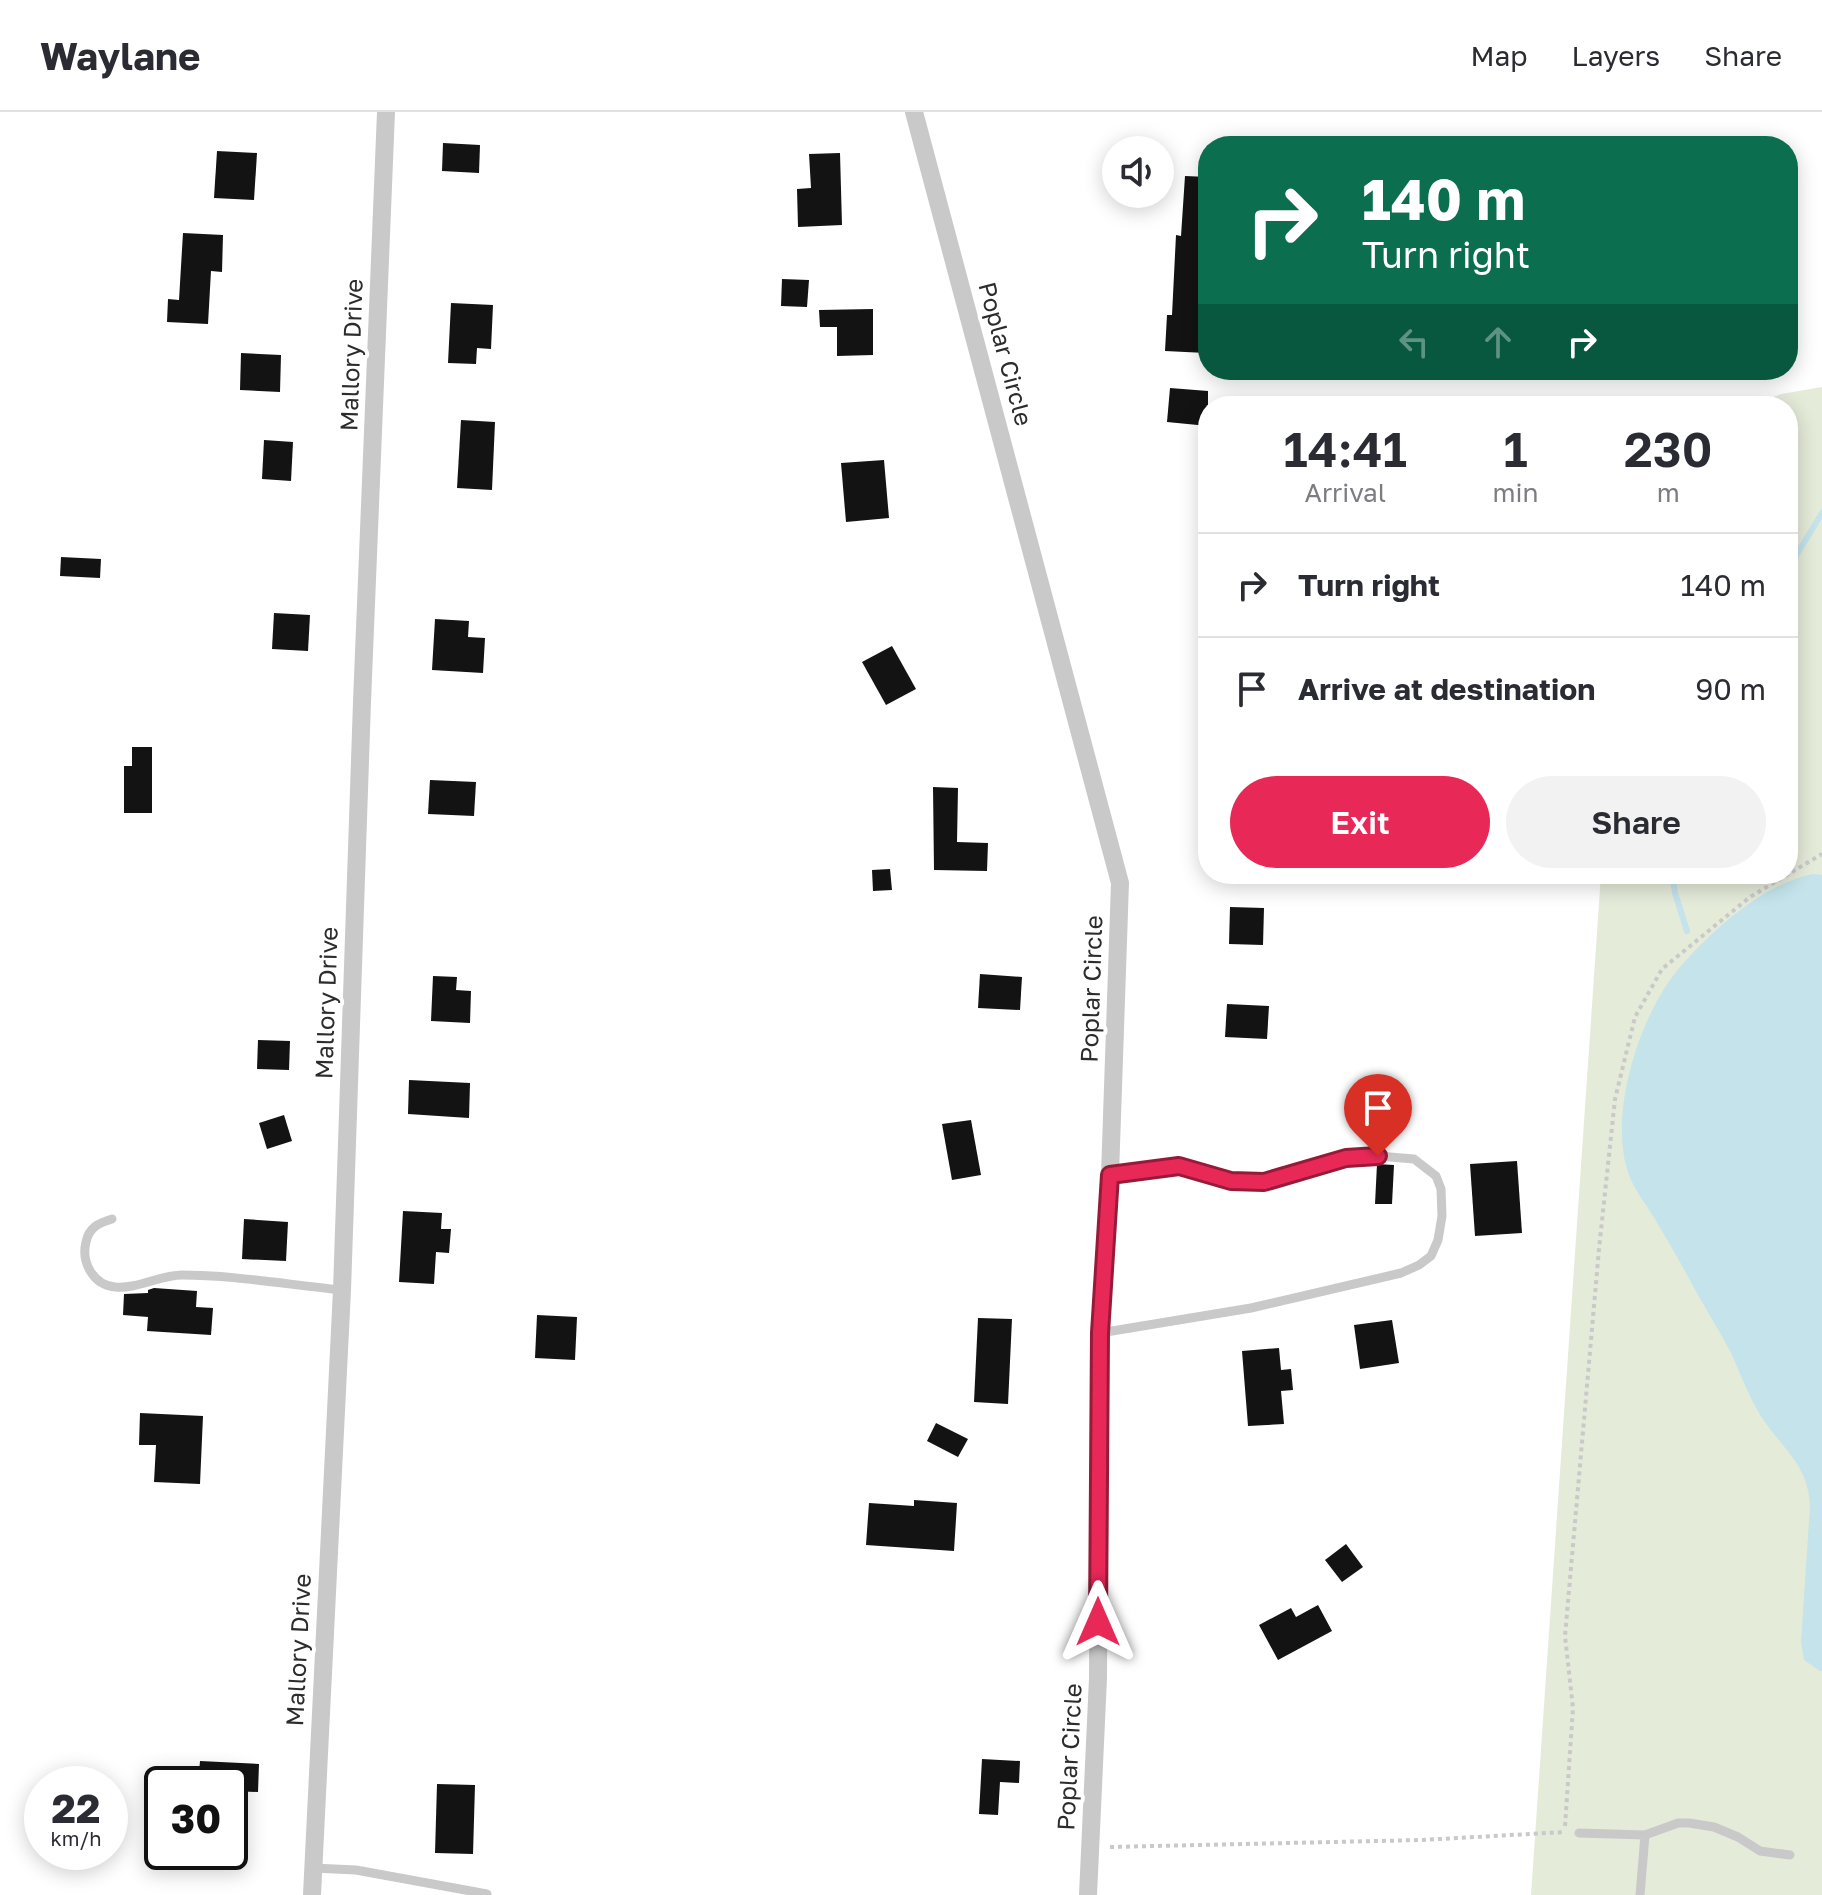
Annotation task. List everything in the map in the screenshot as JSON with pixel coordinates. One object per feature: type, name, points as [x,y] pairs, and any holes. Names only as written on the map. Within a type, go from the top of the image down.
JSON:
[{"type":"street","name":"Mallory Drive","points":[[312,1895],[342,1290],[386,112]]},
{"type":"street","name":"Poplar Circle","points":[[914,112],[1120,883],[1110,1175],[1100,1333],[1098,1678],[1088,1895]]},
{"type":"lane","points":[[1100,1333],[1251,1308],[1401,1273],[1431,1256],[1438,1240],[1442,1216],[1441,1189],[1436,1176],[1414,1159],[1378,1156],[1346,1158],[1264,1182],[1231,1181],[1179,1166],[1110,1175]]},
{"type":"lane","points":[[112,1219],[96,1224],[87,1238],[84,1253],[88,1270],[99,1281],[115,1287],[179,1275],[342,1290]]},
{"type":"lane","points":[[1579,1833],[1645,1835],[1678,1823],[1689,1823],[1726,1832],[1760,1851],[1790,1855]]},
{"type":"lane","points":[[1640,1895],[1645,1835]]},
{"type":"lane","points":[[313,1868],[356,1870],[487,1894]]},
{"type":"path","points":[[1798,868],[1822,854]]},
{"type":"path","points":[[1090,1847],[1422,1840],[1564,1832],[1573,1708],[1565,1636],[1615,1099],[1635,1017],[1662,969],[1750,897],[1772,884]]},
{"type":"green space","points":[[1822,387],[1822,1895],[1531,1895],[1600,884],[1798,884],[1798,396],[1776,396]]},
{"type":"water","points":[[1822,875],[1822,1671],[1804,1660],[1801,1642],[1810,1506],[1804,1478],[1799,1466],[1759,1413],[1727,1346],[1635,1188],[1627,1169],[1622,1119],[1632,1062],[1653,1008],[1666,985],[1724,923],[1776,887],[1798,884],[1798,878]]},
{"type":"building","points":[[443,143],[480,145],[479,173],[442,171]]},
{"type":"building","points":[[217,151],[257,153],[254,200],[214,198]]},
{"type":"building","points":[[840,153],[842,225],[798,227],[797,189],[811,188],[809,154]]},
{"type":"building","points":[[1185,176],[1198,177],[1198,353],[1165,351],[1167,315],[1172,315],[1176,235],[1181,236]]},
{"type":"building","points":[[183,233],[223,235],[222,272],[211,271],[208,324],[167,322],[168,299],[179,300]]},
{"type":"building","points":[[782,279],[809,280],[807,307],[781,306]]},
{"type":"building","points":[[451,303],[493,305],[491,349],[477,348],[476,364],[448,363]]},
{"type":"building","points":[[873,309],[873,355],[837,356],[837,327],[820,327],[819,310]]},
{"type":"building","points":[[241,353],[281,355],[280,392],[240,390]]},
{"type":"building","points":[[1170,388],[1208,391],[1208,396],[1198,396],[1198,425],[1167,422]]},
{"type":"building","points":[[461,420],[495,422],[492,490],[457,488]]},
{"type":"building","points":[[264,440],[293,442],[291,481],[262,479]]},
{"type":"building","points":[[884,460],[889,518],[846,522],[841,463]]},
{"type":"building","points":[[61,557],[101,559],[100,578],[60,576]]},
{"type":"building","points":[[274,613],[310,615],[308,651],[272,649]]},
{"type":"building","points":[[435,619],[469,621],[468,637],[485,638],[483,673],[432,670]]},
{"type":"building","points":[[892,646],[916,689],[886,705],[862,662]]},
{"type":"building","points":[[132,747],[152,747],[152,813],[124,813],[124,766],[132,766]]},
{"type":"building","points":[[430,780],[476,782],[474,816],[428,814]]},
{"type":"building","points":[[933,787],[958,788],[957,842],[988,843],[987,871],[934,870]]},
{"type":"building","points":[[890,869],[892,890],[873,891],[872,870]]},
{"type":"building","points":[[1230,907],[1264,908],[1263,945],[1229,944]]},
{"type":"building","points":[[980,974],[1022,977],[1020,1010],[978,1008]]},
{"type":"building","points":[[433,976],[457,977],[456,990],[471,991],[470,1023],[431,1021]]},
{"type":"building","points":[[1227,1004],[1269,1006],[1267,1039],[1225,1037]]},
{"type":"building","points":[[258,1040],[290,1041],[289,1070],[257,1069]]},
{"type":"building","points":[[409,1080],[470,1083],[469,1118],[408,1114]]},
{"type":"building","points":[[284,1115],[292,1141],[267,1149],[259,1123]]},
{"type":"building","points":[[971,1120],[981,1175],[952,1180],[942,1124]]},
{"type":"building","points":[[1517,1161],[1522,1233],[1475,1236],[1470,1164]]},
{"type":"building","points":[[1377,1164],[1394,1165],[1392,1204],[1375,1204]]},
{"type":"building","points":[[403,1211],[442,1213],[441,1229],[451,1229],[449,1253],[436,1252],[434,1284],[399,1282]]},
{"type":"building","points":[[244,1219],[288,1222],[286,1261],[242,1259]]},
{"type":"building","points":[[154,1288],[197,1291],[196,1307],[213,1308],[211,1335],[147,1331],[148,1317],[123,1315],[124,1294],[148,1293]]},
{"type":"building","points":[[537,1315],[577,1317],[575,1360],[535,1358]]},
{"type":"building","points":[[978,1318],[1012,1319],[1008,1404],[974,1402]]},
{"type":"building","points":[[1392,1320],[1399,1363],[1360,1369],[1354,1325]]},
{"type":"building","points":[[1279,1348],[1281,1370],[1291,1369],[1293,1390],[1281,1391],[1284,1424],[1248,1426],[1242,1351]]},
{"type":"building","points":[[140,1413],[203,1416],[200,1484],[154,1482],[156,1445],[139,1445]]},
{"type":"building","points":[[936,1423],[968,1439],[958,1457],[927,1441]]},
{"type":"building","points":[[914,1500],[957,1503],[954,1551],[866,1545],[869,1503],[914,1506]]},
{"type":"building","points":[[1346,1544],[1363,1567],[1342,1582],[1325,1560]]},
{"type":"building","points":[[1318,1605],[1332,1631],[1278,1660],[1259,1625],[1291,1608],[1296,1617]]},
{"type":"building","points":[[982,1759],[1020,1761],[1019,1783],[1000,1782],[998,1815],[979,1814]]},
{"type":"building","points":[[200,1761],[259,1764],[258,1792],[248,1792],[248,1766],[200,1766]]},
{"type":"building","points":[[437,1784],[475,1785],[473,1854],[435,1853]]},
{"type":"waterway","points":[[1798,553],[1822,513]]},
{"type":"waterway","points":[[1674,884],[1687,931]]},
{"type":"route","points":[[1098,1622],[1100,1333],[1110,1175],[1179,1166],[1231,1181],[1264,1182],[1346,1158],[1378,1156]]}]
